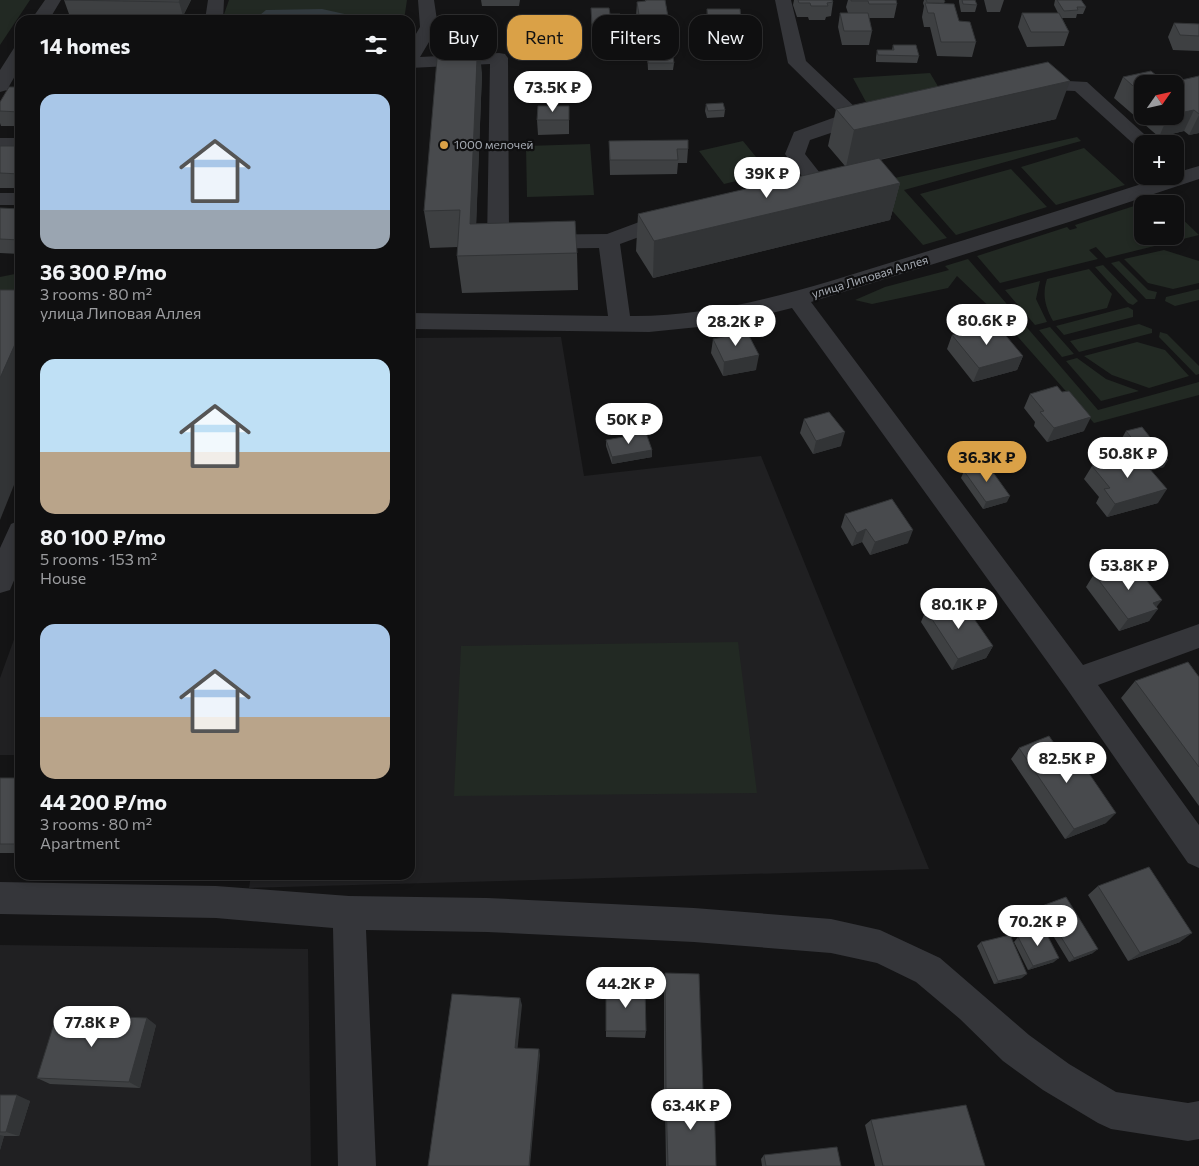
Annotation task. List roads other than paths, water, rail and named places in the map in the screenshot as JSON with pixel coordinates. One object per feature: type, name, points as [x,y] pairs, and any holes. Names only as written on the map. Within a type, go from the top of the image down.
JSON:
[{"type":"street","points":[[43,15],[53,0]]},
{"type":"street","points":[[214,15],[216,0]]},
{"type":"street","points":[[415,50],[429,27],[426,0]]},
{"type":"street","points":[[783,0],[797,63],[854,117]]},
{"type":"street","points":[[415,63],[499,58],[498,242],[609,242],[692,211]]},
{"type":"street","points":[[15,60],[0,86],[15,88]]},
{"type":"street","points":[[1007,84],[1080,86],[1135,135]]},
{"type":"street","points":[[779,191],[817,182],[795,154],[801,136],[854,117],[882,111]]},
{"type":"street","points":[[0,144],[15,144]]},
{"type":"street","name":"улица Липовая Аллея","points":[[415,321],[649,324],[718,318],[746,313],[796,300],[1053,220],[1186,173]]},
{"type":"street","points":[[0,199],[15,199]]},
{"type":"street","points":[[609,242],[620,324]]},
{"type":"street","points":[[796,300],[1077,680],[1199,852]]},
{"type":"street","points":[[0,582],[15,544]]},
{"type":"street","points":[[1077,680],[1199,636]]},
{"type":"street","points":[[0,898],[216,902],[348,913],[487,915],[694,925],[832,936],[880,947],[928,970],[1016,1048],[1056,1077],[1111,1110],[1188,1122],[1199,1120]]},
{"type":"street","points":[[348,913],[356,1166]]},
{"type":"place","name":"1000 мелочей","points":[[444,145]]}]
